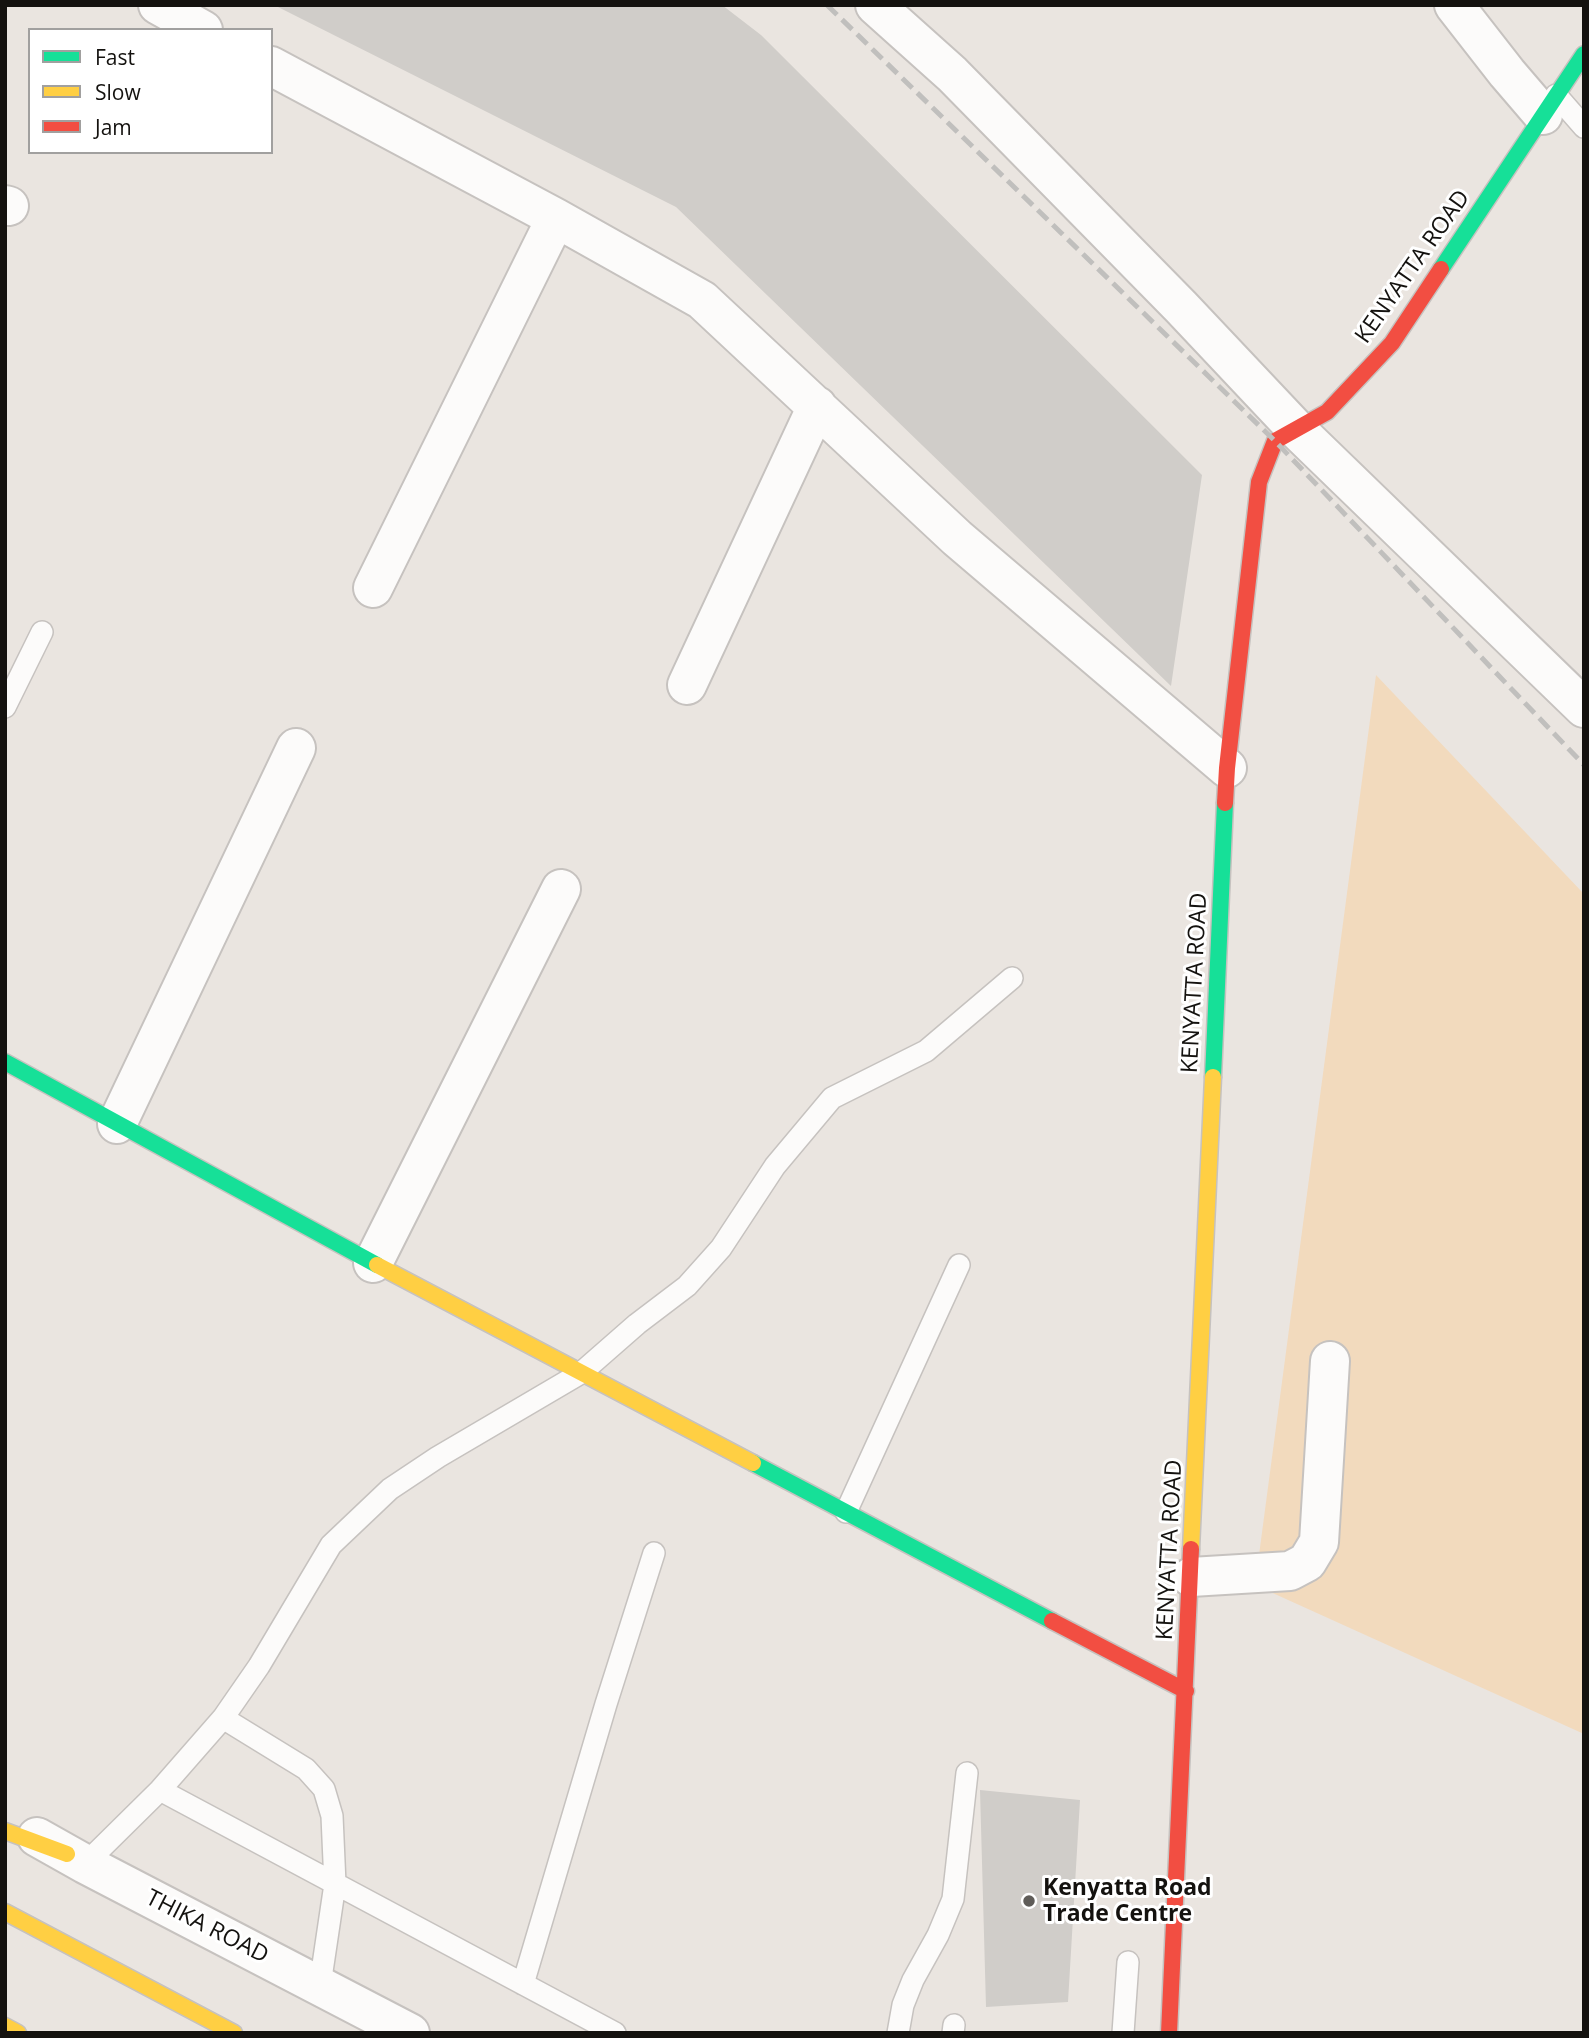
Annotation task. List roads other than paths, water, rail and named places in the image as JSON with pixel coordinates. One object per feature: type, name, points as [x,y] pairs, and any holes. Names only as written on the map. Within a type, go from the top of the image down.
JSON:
[{"type":"main road","name":"KENYATTA ROAD","points":[[1170,2033],[1227,768],[1259,482],[1275,441],[1327,412],[1392,343],[1584,54]]},
{"type":"main road","points":[[5,1062],[373,1263],[1186,1691]]},
{"type":"main road","points":[[5,1831],[76,1859]]},
{"type":"main road","points":[[5,1912],[234,2033]]},
{"type":"main road","points":[[5,2026],[18,2033]]},
{"type":"street","points":[[158,5],[199,28]]},
{"type":"street","points":[[875,5],[952,74],[1181,307],[1297,430],[1584,708]]},
{"type":"street","points":[[1454,5],[1507,73],[1549,105]]},
{"type":"street","points":[[273,67],[702,299],[957,538],[1227,768]]},
{"type":"street","points":[[373,589],[556,218]]},
{"type":"street","points":[[687,685],[817,406]]},
{"type":"street","points":[[117,1124],[296,748]]},
{"type":"street","points":[[373,1263],[561,890]]},
{"type":"street","points":[[1191,1577],[1290,1571],[1307,1562],[1319,1542],[1329,1361]]},
{"type":"street","name":"THIKA ROAD","points":[[5,1819],[76,1859],[410,2033]]},
{"type":"lane","points":[[1549,105],[1584,127]]},
{"type":"lane","points":[[5,706],[42,632]]},
{"type":"lane","points":[[76,1859],[160,1790],[223,1718],[259,1667],[331,1545],[390,1489],[438,1457],[581,1373],[637,1324],[687,1286],[721,1248],[775,1166],[832,1098],[926,1051],[1012,978]]},
{"type":"lane","points":[[846,1512],[959,1265]]},
{"type":"lane","points":[[523,1984],[654,1553]]},
{"type":"lane","points":[[223,1718],[306,1769],[324,1788],[332,1816],[335,1884],[320,1985]]},
{"type":"lane","points":[[898,2033],[903,2005],[913,1980],[938,1935],[953,1899],[967,1773]]},
{"type":"lane","points":[[160,1790],[615,2033]]},
{"type":"lane","points":[[1123,2033],[1128,1962]]},
{"type":"railway","points":[[827,5],[1275,441],[1584,765]]},
{"type":"place","name":"Kenyatta Road Trade Centre","points":[[1029,1901]]}]
